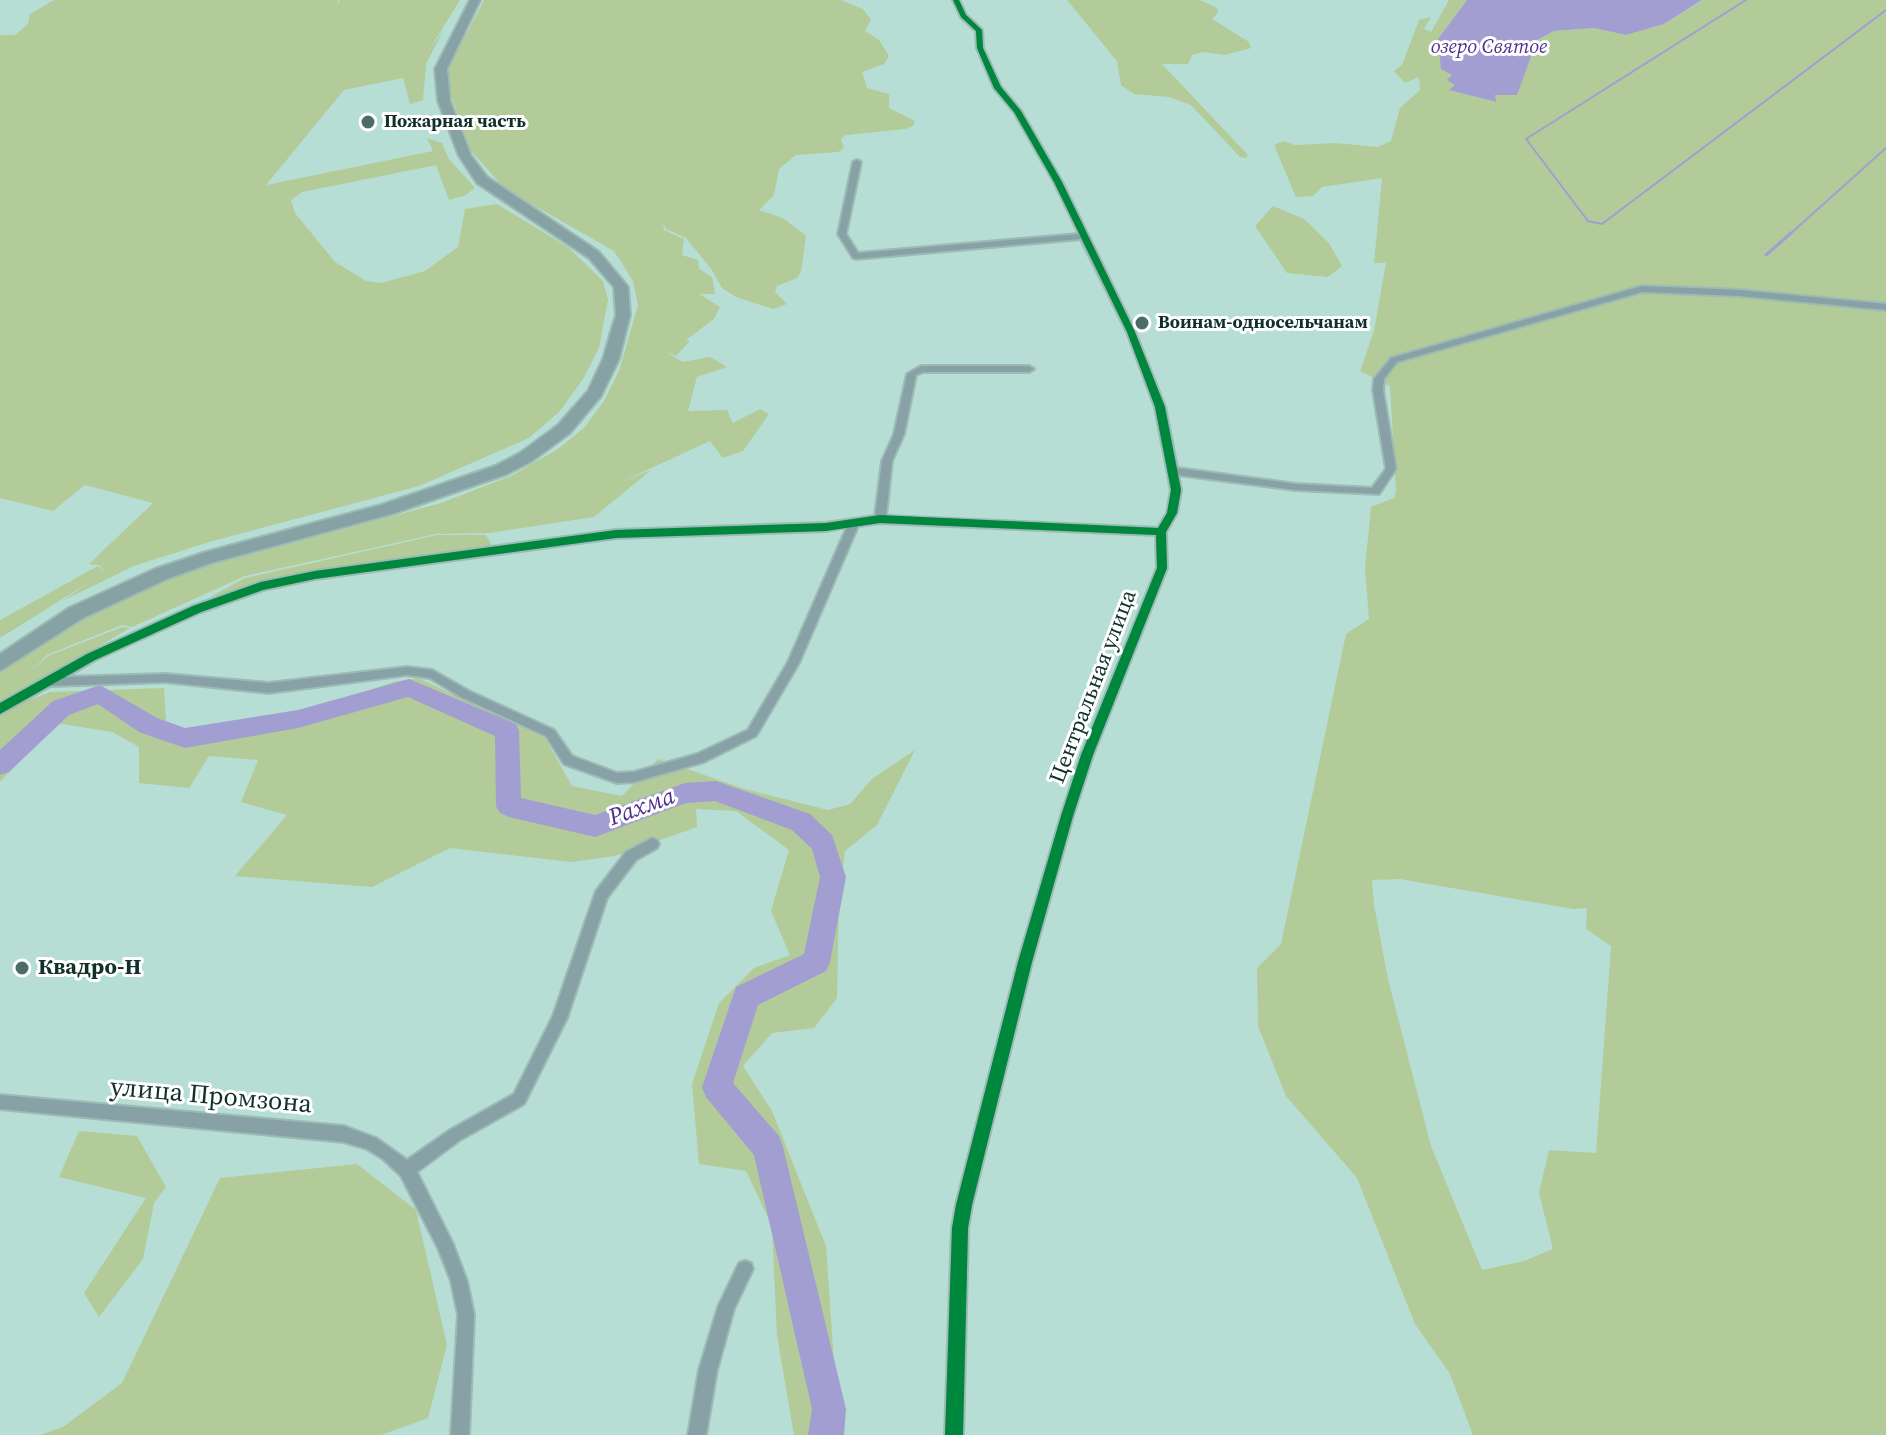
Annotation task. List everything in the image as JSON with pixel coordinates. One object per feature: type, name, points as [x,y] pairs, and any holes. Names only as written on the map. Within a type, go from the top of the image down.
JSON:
[{"type":"main road","points":[[0,664],[76,613],[161,574],[220,554],[386,510],[501,470],[555,437],[595,393],[611,359],[623,315],[616,278],[594,255],[482,180],[465,156],[444,101],[441,69],[475,0]]},
{"type":"street","name":"Центральная улица","points":[[954,1435],[960,1228],[964,1205],[1025,962],[1067,816],[1087,755],[1162,568],[1161,532],[1172,513],[1176,490],[1160,407],[1131,332],[1064,193],[1017,111],[998,88],[980,48],[979,30],[963,16],[956,0]]},
{"type":"street","points":[[857,162],[842,234],[856,256],[1084,236]]},
{"type":"street","points":[[1174,471],[1296,487],[1375,492],[1391,469],[1378,390],[1379,379],[1394,360],[1642,289],[1740,293],[1886,307]]},
{"type":"street","points":[[880,519],[887,461],[899,434],[912,374],[921,369],[1029,369]]},
{"type":"street","points":[[0,709],[45,683],[197,609],[285,580],[616,534],[854,524],[880,519],[1161,532]]},
{"type":"street","points":[[45,683],[165,678],[269,688],[407,671],[432,674],[465,694],[550,733],[568,760],[617,778],[634,777],[700,758],[752,733],[793,663],[854,524]]},
{"type":"street","points":[[460,1435],[466,1315],[445,1244],[407,1170],[455,1135],[519,1099],[560,1018],[601,895],[631,856],[652,844]]},
{"type":"street","name":"улица Промзона","points":[[0,1102],[344,1134],[371,1143],[407,1170]]},
{"type":"street","points":[[697,1435],[708,1370],[726,1307],[745,1269]]},
{"type":"green space","points":[[54,0],[338,0],[337,5],[340,0],[460,0],[426,55],[444,29],[426,64],[423,100],[410,104],[403,78],[344,90],[266,185],[433,151],[427,138],[442,143],[449,159],[475,188],[466,195],[449,200],[436,165],[302,192],[291,200],[295,213],[335,262],[366,281],[381,283],[425,271],[458,247],[465,209],[497,204],[568,247],[603,281],[608,300],[599,348],[583,379],[560,411],[529,438],[419,486],[209,542],[134,566],[62,601],[93,580],[0,638],[0,620],[98,566],[106,573],[99,565],[89,564],[153,503],[85,485],[53,511],[0,498],[0,35],[15,35],[28,24],[30,14]]},
{"type":"green space","points":[[484,0],[841,0],[863,9],[871,20],[865,31],[879,40],[889,56],[884,64],[862,72],[867,88],[889,94],[889,108],[915,121],[913,126],[905,129],[846,135],[841,139],[844,148],[838,152],[796,155],[779,169],[774,195],[759,210],[783,218],[806,236],[801,272],[797,278],[777,286],[775,292],[787,304],[773,309],[736,297],[722,288],[712,270],[686,238],[666,229],[663,221],[664,230],[684,239],[682,255],[698,260],[699,269],[712,277],[715,294],[699,294],[720,307],[714,319],[686,340],[690,341],[676,356],[666,352],[683,362],[710,357],[727,367],[697,377],[688,411],[727,410],[733,423],[760,409],[769,414],[743,451],[723,458],[710,441],[619,483],[651,470],[594,517],[489,533],[436,534],[245,576],[132,627],[122,625],[47,655],[30,672],[48,656],[122,627],[130,628],[0,704],[0,670],[31,645],[131,592],[193,570],[441,503],[511,476],[558,449],[584,428],[604,401],[619,371],[638,305],[633,281],[614,251],[505,189],[471,151],[449,90],[448,69]]},
{"type":"green space","points":[[1067,0],[1200,0],[1217,8],[1218,13],[1212,19],[1249,42],[1251,48],[1225,55],[1202,52],[1192,55],[1188,64],[1162,64],[1248,155],[1246,158],[1240,157],[1191,105],[1169,97],[1134,94],[1121,85],[1117,61]]},
{"type":"green space","points":[[1449,0],[1467,0],[1438,39],[1455,85],[1449,90],[1495,102],[1494,95],[1517,94],[1537,40],[1554,31],[1594,28],[1626,35],[1664,24],[1703,0],[1886,0],[1886,1435],[1473,1435],[1450,1374],[1415,1324],[1357,1178],[1286,1096],[1258,1026],[1257,968],[1281,944],[1346,634],[1369,619],[1365,569],[1371,507],[1394,498],[1396,491],[1390,386],[1360,371],[1374,331],[1386,263],[1374,263],[1382,178],[1322,187],[1313,196],[1296,197],[1274,145],[1283,141],[1295,145],[1335,143],[1378,147],[1391,141],[1400,108],[1420,90],[1419,77],[1405,83],[1394,71],[1402,65],[1419,20],[1431,17],[1424,29],[1431,32]],"holes":[[[1400,879],[1573,909],[1587,908],[1586,929],[1611,946],[1596,1153],[1549,1150],[1539,1193],[1553,1249],[1524,1261],[1482,1270],[1431,1146],[1388,979],[1372,880]]]},
{"type":"green space","points":[[1273,206],[1304,219],[1329,243],[1342,266],[1328,277],[1287,273],[1255,226]]},
{"type":"green space","points":[[437,535],[486,535],[493,547],[291,574],[210,597],[245,578]]},
{"type":"green space","points":[[418,678],[545,738],[572,786],[622,796],[658,759],[745,789],[828,810],[850,804],[872,779],[915,750],[877,825],[845,851],[839,897],[837,998],[814,1028],[772,1033],[743,1066],[772,1111],[826,1246],[839,1435],[794,1435],[777,1336],[772,1226],[746,1171],[699,1164],[692,1084],[719,1003],[754,968],[790,955],[771,911],[789,850],[736,811],[696,809],[697,827],[615,856],[571,862],[450,848],[372,887],[235,876],[287,815],[241,802],[258,760],[209,756],[189,788],[139,783],[139,747],[112,732],[56,723],[0,782],[0,711],[50,692],[164,688],[167,739],[259,717],[299,715],[393,682]]},
{"type":"green space","points":[[79,1131],[137,1136],[166,1187],[154,1203],[143,1259],[99,1317],[84,1293],[146,1198],[59,1177]]},
{"type":"green space","points":[[357,1164],[416,1210],[447,1345],[428,1418],[381,1435],[40,1435],[63,1427],[122,1383],[220,1178]]},
{"type":"water","name":"озеро Святое","points":[[1467,0],[1702,0],[1664,24],[1626,35],[1594,28],[1554,31],[1537,40],[1517,95],[1495,95],[1496,102],[1449,90],[1455,85],[1447,80],[1452,75],[1441,69],[1438,39]]},
{"type":"waterway","points":[[1746,0],[1526,139],[1588,221],[1602,224],[1886,10]]},
{"type":"waterway","points":[[1789,235],[1886,148]]},
{"type":"waterway","points":[[1766,255],[1791,233]]},
{"type":"waterway","name":"Рахма","points":[[0,765],[61,708],[100,694],[148,725],[185,738],[298,719],[409,688],[507,731],[509,806],[595,826],[685,793],[716,791],[801,822],[823,843],[833,877],[816,962],[746,996],[717,1087],[768,1147],[829,1409],[826,1435]]},
{"type":"cycle path","points":[[954,1435],[960,1228],[964,1205],[1025,962],[1067,816],[1087,755],[1162,568],[1161,532],[1172,513],[1176,490],[1160,407],[1131,332],[1058,182],[1017,111],[998,88],[980,48],[979,30],[963,16],[956,0]]},
{"type":"cycle path","points":[[0,709],[91,657],[197,609],[261,586],[315,575],[616,534],[826,527],[880,519],[1161,532]]},
{"type":"place","name":"Пожарная часть","points":[[368,122]]},
{"type":"place","name":"Воинам-односельчанам","points":[[1142,323]]},
{"type":"place","name":"Квадро-Н","points":[[22,968]]}]
